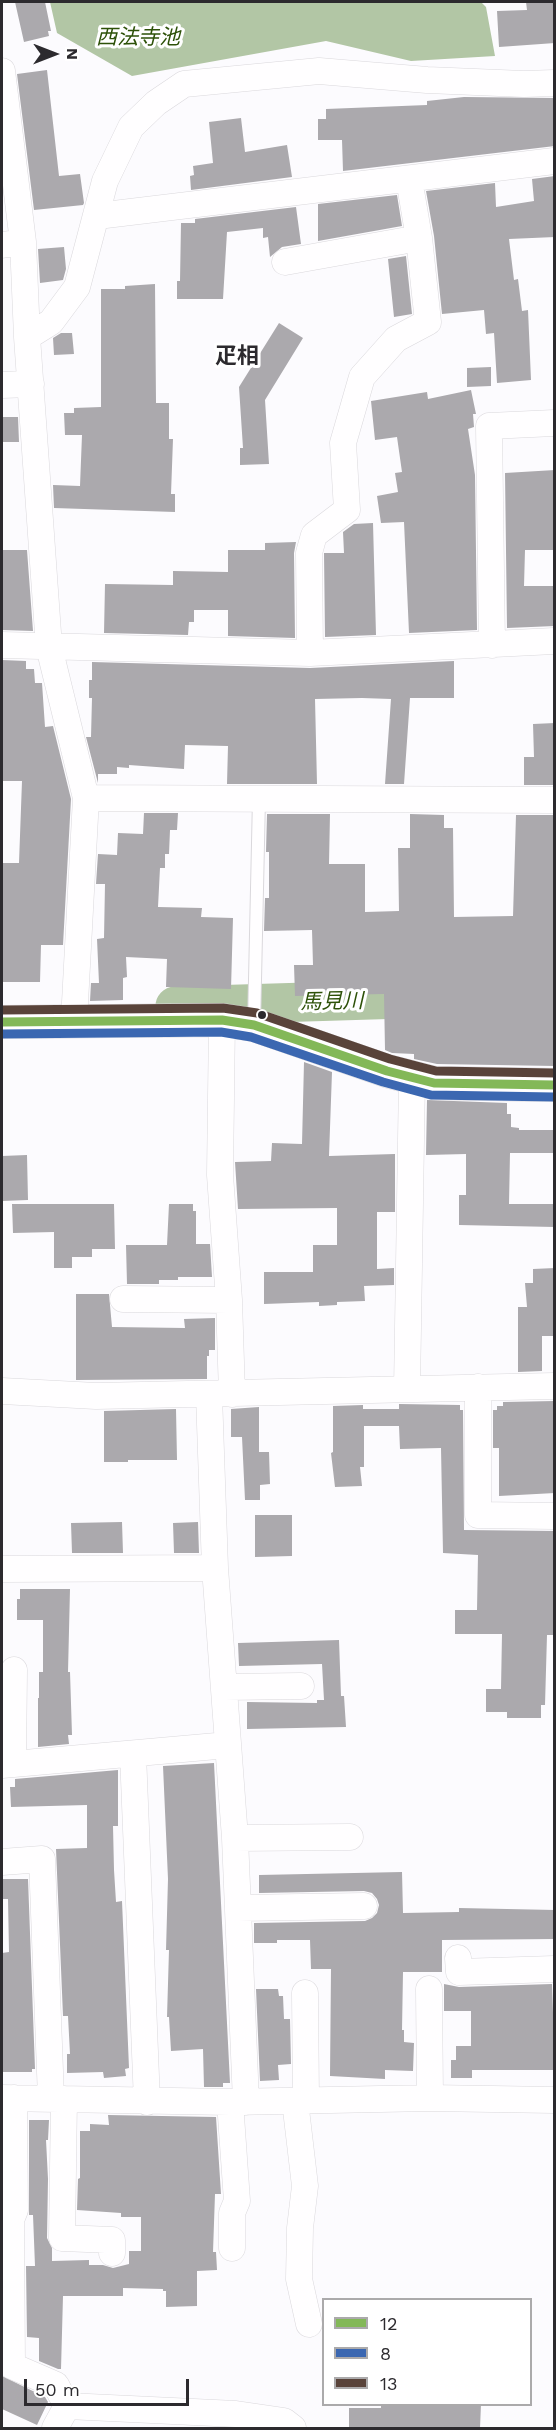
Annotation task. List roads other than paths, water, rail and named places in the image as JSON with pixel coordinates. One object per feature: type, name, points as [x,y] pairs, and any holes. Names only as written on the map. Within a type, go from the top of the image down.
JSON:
[{"type":"main road","points":[[2,1022],[75,1010],[222,1020],[254,1010],[412,1078],[434,1083],[555,1085]]},
{"type":"street","points":[[2,71],[12,244],[27,337],[49,647],[86,798],[75,1010]]},
{"type":"street","points":[[27,337],[51,322],[77,287],[105,181],[131,127],[156,103],[184,84],[319,71],[437,81],[555,83]]},
{"type":"street","points":[[97,216],[409,179],[493,166],[555,161]]},
{"type":"street","points":[[310,653],[309,553],[314,535],[347,510],[343,444],[362,377],[396,339],[428,322],[419,238],[409,179]]},
{"type":"street","points":[[285,262],[419,238]]},
{"type":"street","points":[[2,385],[31,384]]},
{"type":"street","points":[[492,645],[489,426],[555,423]]},
{"type":"street","points":[[2,645],[310,653],[555,641]]},
{"type":"street","points":[[86,798],[555,800]]},
{"type":"street","points":[[222,1020],[220,1175],[229,1300],[220,1394],[215,1568],[238,1908],[237,2201],[232,2213],[232,2248]]},
{"type":"street","points":[[407,1389],[412,1078]]},
{"type":"street","points":[[123,1299],[229,1300]]},
{"type":"street","points":[[2,1391],[96,1396],[555,1386]]},
{"type":"street","points":[[478,1388],[478,1515],[555,1516]]},
{"type":"street","points":[[2,1569],[215,1568]]},
{"type":"street","points":[[14,1670],[7,1764],[228,1745]]},
{"type":"street","points":[[224,1687],[301,1686]]},
{"type":"street","points":[[133,1754],[147,2102]]},
{"type":"street","points":[[235,1838],[350,1837]]},
{"type":"street","points":[[2,1862],[42,1859],[58,2098],[62,2238],[112,2240],[112,2253]]},
{"type":"street","points":[[238,1908],[364,1906]]},
{"type":"street","points":[[458,1958],[459,1972],[555,1969]]},
{"type":"street","points":[[429,1989],[430,2098]]},
{"type":"street","points":[[305,1993],[301,2101],[305,2186],[300,2228],[300,2279],[309,2325]]},
{"type":"street","points":[[67,2406],[56,2385],[12,2366],[11,2220],[15,2211],[8,2098],[147,2102],[430,2098],[555,2100]]},
{"type":"street","points":[[55,2428],[67,2406]]},
{"type":"street","points":[[67,2406],[236,2415],[284,2421],[293,2428]]},
{"type":"lane","points":[[254,1010],[259,798]]},
{"type":"water","name":"西法寺池","points":[[50,2],[481,2],[486,7],[495,56],[411,61],[326,41],[132,76],[57,33]]},
{"type":"waterway","name":"馬見川","points":[[175,1006],[437,998]]},
{"type":"district","name":"疋相","points":[[237,357]]}]
